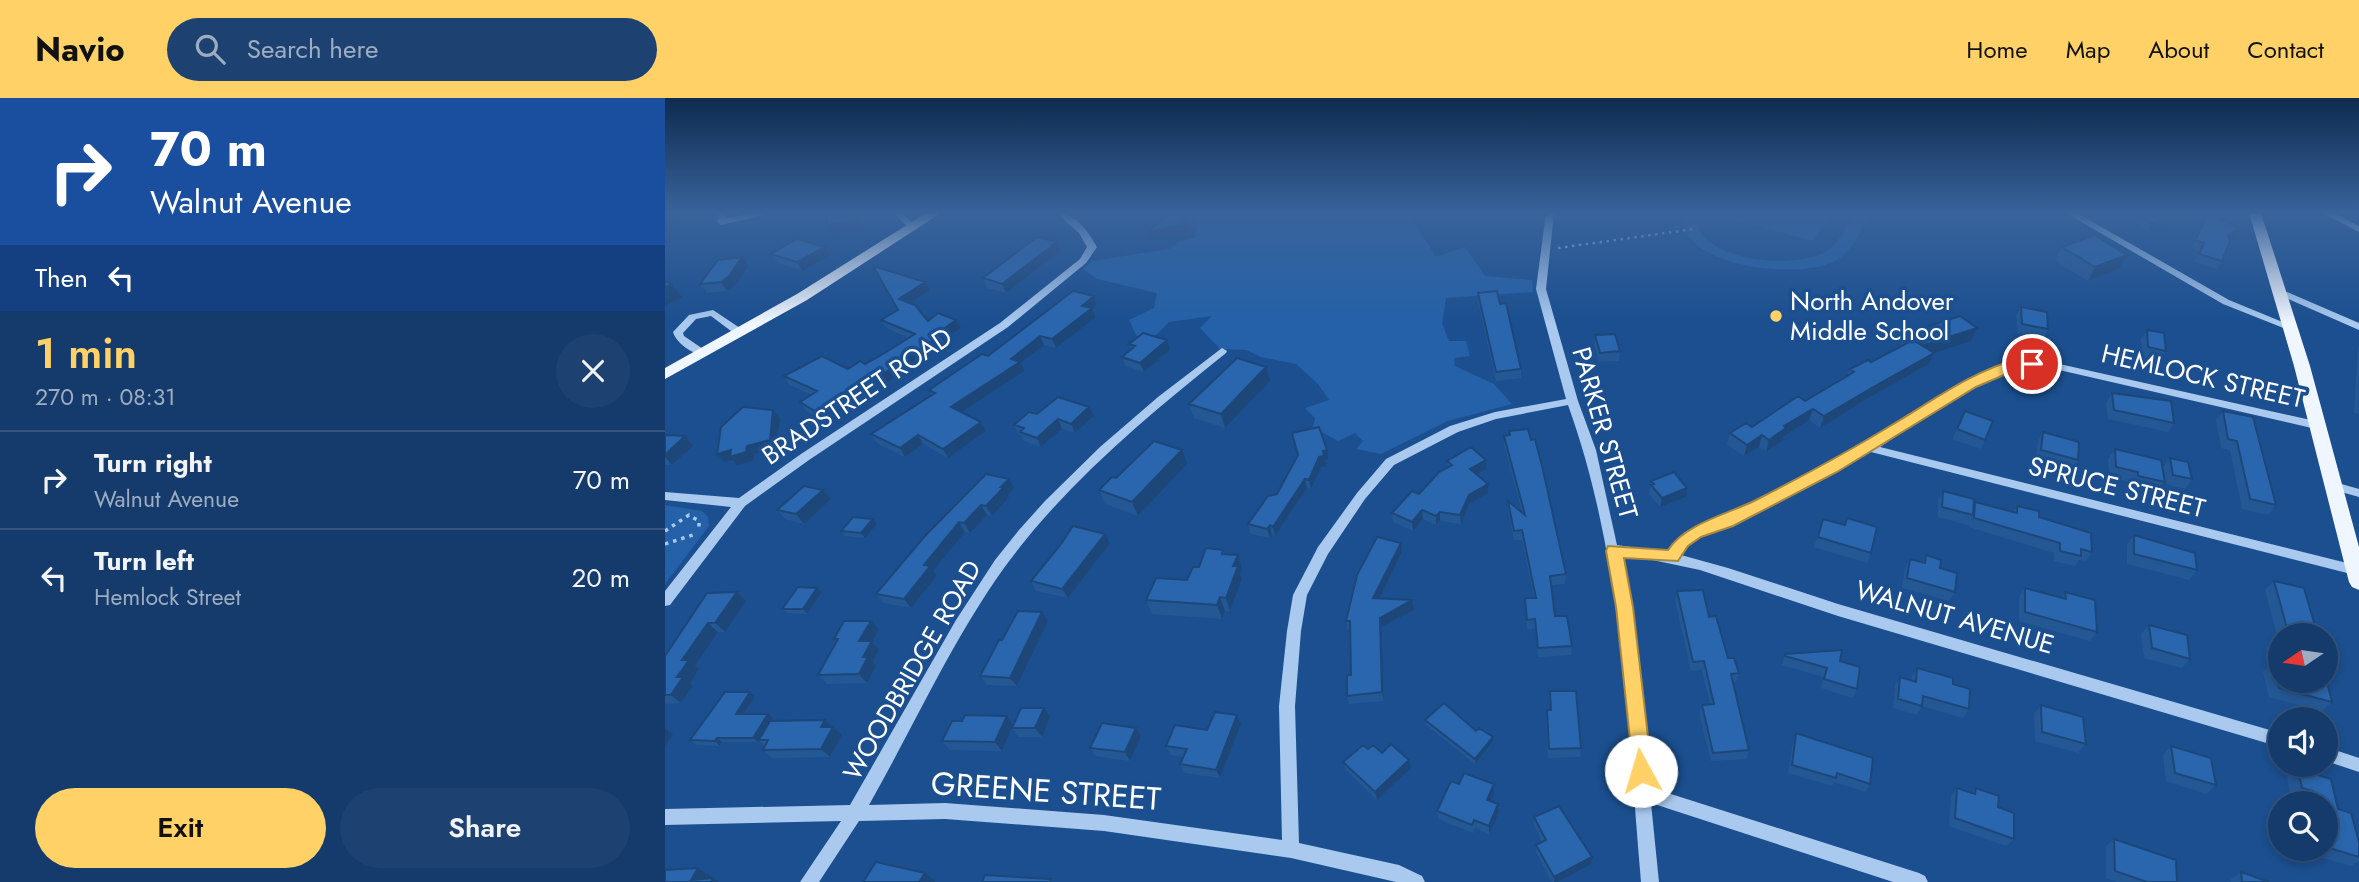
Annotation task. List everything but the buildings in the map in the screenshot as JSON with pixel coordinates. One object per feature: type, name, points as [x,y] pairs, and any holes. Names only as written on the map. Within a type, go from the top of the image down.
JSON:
[{"type":"main road","points":[[665,374],[878,250]]},
{"type":"main road","points":[[2267,250],[2357,576]]},
{"type":"street","name":"BRADSTREET ROAD","points":[[665,601],[741,503],[805,457],[1004,325],[1083,261],[1090,250]]},
{"type":"street","name":"PARKER STREET","points":[[1545,250],[1541,289],[1572,401],[1590,450],[1625,607],[1650,882]]},
{"type":"street","points":[[2134,250],[2226,302],[2290,327]]},
{"type":"street","points":[[2280,292],[2359,327]]},
{"type":"street","points":[[702,353],[679,337],[678,332],[686,321],[713,313],[739,332]]},
{"type":"street","name":"WOODBRIDGE ROAD","points":[[809,882],[857,811],[951,638],[1030,525],[1075,475],[1165,395],[1222,351]]},
{"type":"street","name":"HEMLOCK STREET","points":[[1672,557],[1682,541],[1695,532],[1727,522],[1869,448],[1971,384],[2018,363],[2046,364],[2316,425]]},
{"type":"street","points":[[1291,850],[1287,706],[1294,631],[1300,595],[1323,551],[1361,496],[1390,462],[1454,429],[1495,416],[1572,401]]},
{"type":"street","name":"SPRUCE STREET","points":[[1869,448],[2357,576]]},
{"type":"street","points":[[2332,485],[2359,493]]},
{"type":"street","points":[[665,496],[741,503]]},
{"type":"street","name":"WALNUT AVENUE","points":[[1614,551],[1672,557],[1846,612],[2138,695],[2268,736]]},
{"type":"street","points":[[2338,758],[2359,765]]},
{"type":"street","points":[[1644,793],[1919,882]]},
{"type":"street","name":"GREENE STREET","points":[[665,817],[945,811],[1104,823],[1291,850],[1399,874],[1416,882]]},
{"type":"path","points":[[665,531],[689,515],[699,521],[699,533]]},
{"type":"shaded area","points":[[1165,250],[1431,250],[1436,257],[1457,250],[1467,250],[1485,276],[1532,280],[1533,292],[1446,298],[1442,323],[1449,341],[1466,341],[1470,356],[1454,358],[1455,366],[1494,384],[1512,404],[1448,421],[1381,454],[1356,449],[1363,441],[1355,433],[1338,441],[1313,427],[1315,418],[1305,408],[1329,400],[1318,384],[1296,364],[1261,357],[1246,350],[1220,349],[1200,328],[1212,316],[1169,322],[1154,337],[1139,341],[1129,320],[1154,308],[1157,293],[1097,279],[1083,269],[1092,261]]},
{"type":"shaded area","points":[[1705,250],[1723,250],[1747,258],[1791,260],[1811,258],[1829,250],[1849,250],[1835,261],[1818,267],[1795,269],[1770,269],[1720,258]]},
{"type":"shaded area","points":[[665,505],[702,511],[708,517],[709,526],[665,584]]},
{"type":"place","name":"North Andover Middle School","points":[[1776,316]]},
{"type":"route","points":[[1641,771],[1625,607],[1614,551],[1646,552],[1672,557],[1682,541],[1695,532],[1727,522],[1832,468],[1971,384],[2018,363],[2032,364]]}]
